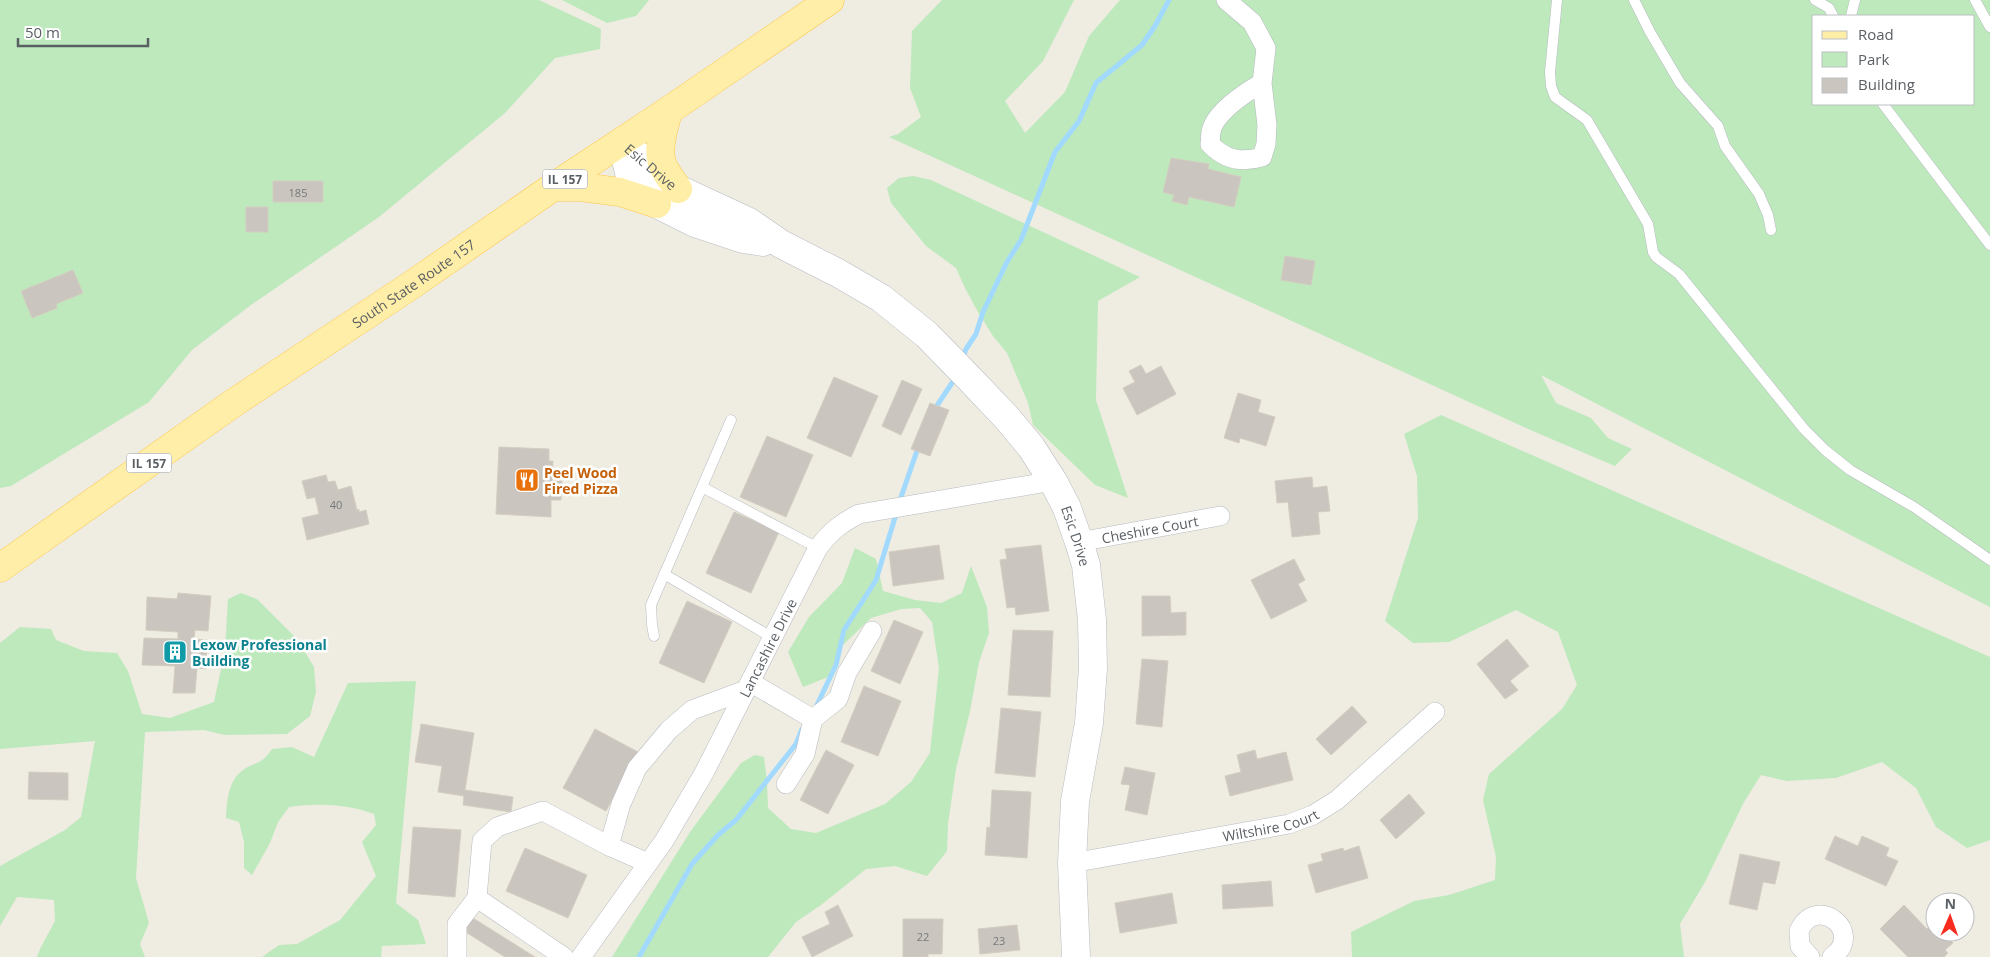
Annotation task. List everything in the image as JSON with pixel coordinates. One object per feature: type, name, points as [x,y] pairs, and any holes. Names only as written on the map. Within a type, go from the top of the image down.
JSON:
[{"type":"main road","name":"South State Route 157","points":[[0,568],[232,404],[413,284],[830,0]]},
{"type":"main road","points":[[553,187],[580,187],[667,197],[665,170],[661,158],[662,138],[668,111]]},
{"type":"street","points":[[1226,0],[1252,22],[1266,48],[1262,83]]},
{"type":"street","name":"Esic Drive","points":[[622,142],[667,197],[749,222],[781,244],[838,273],[881,298],[927,335],[1007,418],[1031,448],[1053,481],[1067,508],[1086,565],[1092,620],[1093,668],[1090,723],[1074,801],[1072,863],[1076,957]]},
{"type":"street","name":"Lancashire Drive","points":[[581,957],[664,841],[704,773],[818,548],[828,535],[842,522],[859,514],[1053,481]]},
{"type":"street","name":"Cheshire Court","points":[[1079,542],[1220,516]]},
{"type":"street","points":[[786,784],[805,754],[813,719],[838,699],[847,673],[872,631]]},
{"type":"street","points":[[608,846],[621,804],[637,768],[669,730],[692,710],[748,686],[813,719]]},
{"type":"street","name":"Wiltshire Court","points":[[1072,863],[1289,824],[1313,815],[1337,800],[1435,712]]},
{"type":"street","points":[[457,957],[457,924],[477,898],[482,840],[497,827],[543,812],[608,846],[648,863]]},
{"type":"street","points":[[477,898],[564,957]]},
{"type":"street","points":[[1810,957],[1800,946],[1799,931],[1810,918],[1822,915],[1834,919],[1842,929],[1843,942],[1837,953],[1832,957]]},
{"type":"lane","points":[[1557,0],[1550,72],[1554,97],[1587,120],[1648,224],[1653,252],[1656,257],[1679,274],[1804,429],[1825,450],[1850,470],[1914,507],[1990,560]]},
{"type":"lane","points":[[1634,0],[1650,32],[1680,83],[1718,126],[1725,146],[1759,194],[1768,214],[1771,230]]},
{"type":"lane","points":[[1815,0],[1829,8],[1832,15]]},
{"type":"lane","points":[[1852,15],[1855,0]]},
{"type":"lane","points":[[1975,0],[1990,27]]},
{"type":"lane","points":[[1884,105],[1990,245]]},
{"type":"lane","points":[[654,636],[651,605],[731,420]]},
{"type":"lane","points":[[702,487],[818,548]]},
{"type":"lane","points":[[664,574],[773,638]]},
{"type":"green space","points":[[0,0],[539,0],[601,29],[600,49],[555,58],[505,113],[379,217],[251,305],[192,350],[149,402],[11,486],[0,488]]},
{"type":"green space","points":[[562,0],[649,0],[636,16],[607,23]]},
{"type":"green space","points":[[942,0],[1074,0],[1043,61],[1005,101],[1025,133],[1065,92],[1089,36],[1120,0],[1990,0],[1990,607],[1541,375],[1556,403],[1591,418],[1608,438],[1632,449],[1615,466],[1535,432],[889,137],[898,134],[921,117],[910,88],[912,31]]},
{"type":"green space","points":[[913,176],[931,180],[1140,277],[1098,301],[1096,400],[1128,498],[1095,485],[1033,425],[1028,403],[1007,353],[993,336],[978,312],[956,268],[926,246],[891,203],[887,188],[899,178]]},
{"type":"green space","points":[[1441,415],[1990,657],[1990,840],[1967,848],[1936,827],[1916,788],[1882,762],[1836,778],[1787,781],[1761,775],[1744,802],[1705,882],[1680,924],[1684,957],[1352,957],[1351,932],[1414,901],[1449,895],[1495,880],[1496,857],[1483,800],[1489,774],[1562,709],[1577,685],[1558,632],[1516,610],[1449,642],[1413,643],[1385,621],[1418,518],[1417,476],[1404,434]]},
{"type":"green space","points":[[855,548],[876,559],[883,591],[915,600],[941,603],[962,593],[971,566],[987,607],[989,633],[979,662],[956,769],[948,824],[947,851],[927,876],[895,866],[866,869],[821,905],[796,922],[768,957],[612,957],[690,832],[741,763],[755,755],[764,757],[768,808],[791,829],[816,833],[885,804],[911,782],[930,753],[939,668],[932,622],[920,608],[901,609],[871,618],[842,646],[828,677],[803,687],[788,652],[809,617],[842,583]]},
{"type":"green space","points":[[241,593],[257,599],[297,639],[314,667],[316,692],[310,716],[287,734],[225,735],[204,730],[145,732],[136,878],[149,923],[140,944],[145,957],[37,957],[55,921],[54,900],[17,897],[0,926],[0,866],[65,830],[81,817],[95,741],[0,749],[0,643],[20,627],[51,629],[56,640],[84,651],[117,653],[128,671],[142,714],[170,718],[214,702],[225,650],[228,599]]},
{"type":"green space","points":[[416,681],[396,903],[418,920],[426,944],[382,946],[381,957],[262,957],[279,945],[297,944],[340,920],[376,876],[362,842],[376,825],[374,814],[354,808],[321,805],[289,807],[278,822],[270,843],[252,875],[244,868],[244,842],[239,822],[226,818],[228,798],[234,780],[243,770],[262,760],[272,749],[292,747],[314,757],[348,683]]},
{"type":"building","points":[[1171,158],[1209,164],[1208,169],[1241,177],[1234,207],[1189,197],[1187,205],[1172,201],[1174,195],[1163,192]]},
{"type":"building","points":[[273,181],[323,181],[323,202],[273,202]]},
{"type":"building","points":[[246,207],[268,207],[268,232],[246,232]]},
{"type":"building","points":[[1285,256],[1315,261],[1311,285],[1281,280]]},
{"type":"building","points":[[73,270],[83,293],[56,304],[57,308],[32,318],[21,291]]},
{"type":"building","points":[[1141,365],[1146,374],[1161,366],[1176,394],[1137,415],[1123,388],[1135,382],[1129,371]]},
{"type":"building","points":[[834,377],[878,396],[851,457],[807,438]]},
{"type":"building","points":[[902,380],[922,389],[901,435],[882,426]]},
{"type":"building","points":[[1238,393],[1261,400],[1258,412],[1275,417],[1266,446],[1240,438],[1239,443],[1224,438]]},
{"type":"building","points":[[930,403],[949,410],[930,456],[911,449]]},
{"type":"building","points":[[767,436],[813,455],[786,517],[740,497]]},
{"type":"building","points":[[499,447],[549,449],[549,461],[553,461],[552,481],[562,481],[561,500],[551,500],[551,517],[496,514]]},
{"type":"building","points":[[326,475],[328,482],[335,481],[338,490],[351,486],[357,510],[359,509],[359,512],[366,510],[369,524],[307,540],[302,518],[319,514],[315,497],[307,499],[302,481]]},
{"type":"building","points":[[1312,477],[1313,488],[1327,486],[1330,511],[1318,512],[1320,534],[1292,537],[1288,502],[1277,503],[1275,481]]},
{"type":"building","points":[[734,512],[779,532],[751,593],[706,573]]},
{"type":"building","points":[[939,545],[944,579],[893,586],[889,552]]},
{"type":"building","points":[[1041,545],[1049,611],[1016,615],[1015,607],[1007,608],[1000,560],[1007,559],[1005,549]]},
{"type":"building","points":[[1294,559],[1305,580],[1298,584],[1307,601],[1271,619],[1251,580]]},
{"type":"building","name":"Lexow Professional Building","points":[[178,593],[211,596],[208,631],[195,630],[194,639],[207,640],[206,669],[197,668],[195,693],[173,693],[175,666],[142,665],[144,638],[178,639],[178,632],[146,630],[147,597],[177,599]]},
{"type":"building","points":[[1142,596],[1170,596],[1171,613],[1186,612],[1186,635],[1142,636]]},
{"type":"building","points":[[687,601],[732,622],[704,683],[659,663]]},
{"type":"building","points":[[894,620],[923,632],[900,684],[871,671]]},
{"type":"building","points":[[1013,630],[1053,631],[1050,697],[1008,695]]},
{"type":"building","points":[[1507,639],[1529,666],[1510,681],[1518,690],[1505,699],[1477,664]]},
{"type":"building","points":[[1142,659],[1168,661],[1162,727],[1136,724]]},
{"type":"building","points":[[864,686],[901,701],[878,756],[841,742]]},
{"type":"building","points":[[1352,706],[1367,722],[1331,755],[1316,739]]},
{"type":"building","points":[[1001,708],[1041,712],[1035,777],[995,773]]},
{"type":"building","points":[[421,724],[474,733],[465,790],[513,797],[511,812],[463,805],[464,796],[438,792],[442,766],[415,762]]},
{"type":"building","points":[[595,729],[638,752],[606,811],[563,788]]},
{"type":"building","points":[[826,750],[854,765],[828,814],[800,800]]},
{"type":"building","points":[[1255,750],[1257,759],[1286,752],[1293,780],[1230,796],[1225,776],[1241,772],[1237,755]]},
{"type":"building","points":[[1125,767],[1155,773],[1147,815],[1125,810],[1130,785],[1121,784]]},
{"type":"building","points":[[29,772],[68,773],[68,800],[28,799]]},
{"type":"building","points":[[992,790],[1031,792],[1027,858],[985,855],[987,827],[990,828]]},
{"type":"building","points":[[1409,794],[1425,813],[1396,839],[1380,820]]},
{"type":"building","points":[[413,827],[461,830],[455,897],[408,893]]},
{"type":"building","points":[[1835,836],[1858,846],[1862,836],[1889,848],[1886,856],[1898,861],[1886,886],[1825,859]]},
{"type":"building","points":[[1359,846],[1368,878],[1316,893],[1308,865],[1323,861],[1321,854],[1343,848],[1344,851]]},
{"type":"building","points":[[525,848],[587,875],[568,918],[506,891]]},
{"type":"building","points":[[1740,854],[1780,862],[1775,884],[1763,882],[1757,910],[1729,904]]},
{"type":"building","points":[[1271,881],[1273,906],[1223,909],[1222,885]]},
{"type":"building","points":[[1172,893],[1177,923],[1120,933],[1115,903]]},
{"type":"building","points":[[838,905],[853,936],[812,957],[802,937],[830,924],[825,912]]},
{"type":"building","points":[[1904,905],[1925,927],[1925,942],[1953,943],[1945,950],[1948,953],[1944,957],[1908,957],[1880,929]]},
{"type":"building","points":[[473,918],[535,957],[505,957],[464,931]]},
{"type":"building","points":[[903,919],[943,919],[942,954],[928,954],[928,957],[903,957]]},
{"type":"building","points":[[1017,925],[1020,950],[980,954],[978,929]]},
{"type":"waterway","points":[[962,360],[966,349],[976,334],[983,312],[1007,262],[1021,240],[1055,152],[1079,121],[1096,83],[1142,45],[1169,0]]},
{"type":"waterway","points":[[934,410],[956,377]]},
{"type":"waterway","points":[[899,503],[919,445]]},
{"type":"waterway","points":[[816,707],[836,665],[844,630],[876,580],[897,511]]},
{"type":"waterway","points":[[639,957],[692,864],[718,835],[736,820],[796,744],[802,729]]},
{"type":"place","name":"Peel Wood Fired Pizza","points":[[527,480]]},
{"type":"place","name":"Lexow Professional Building","points":[[175,652]]}]
